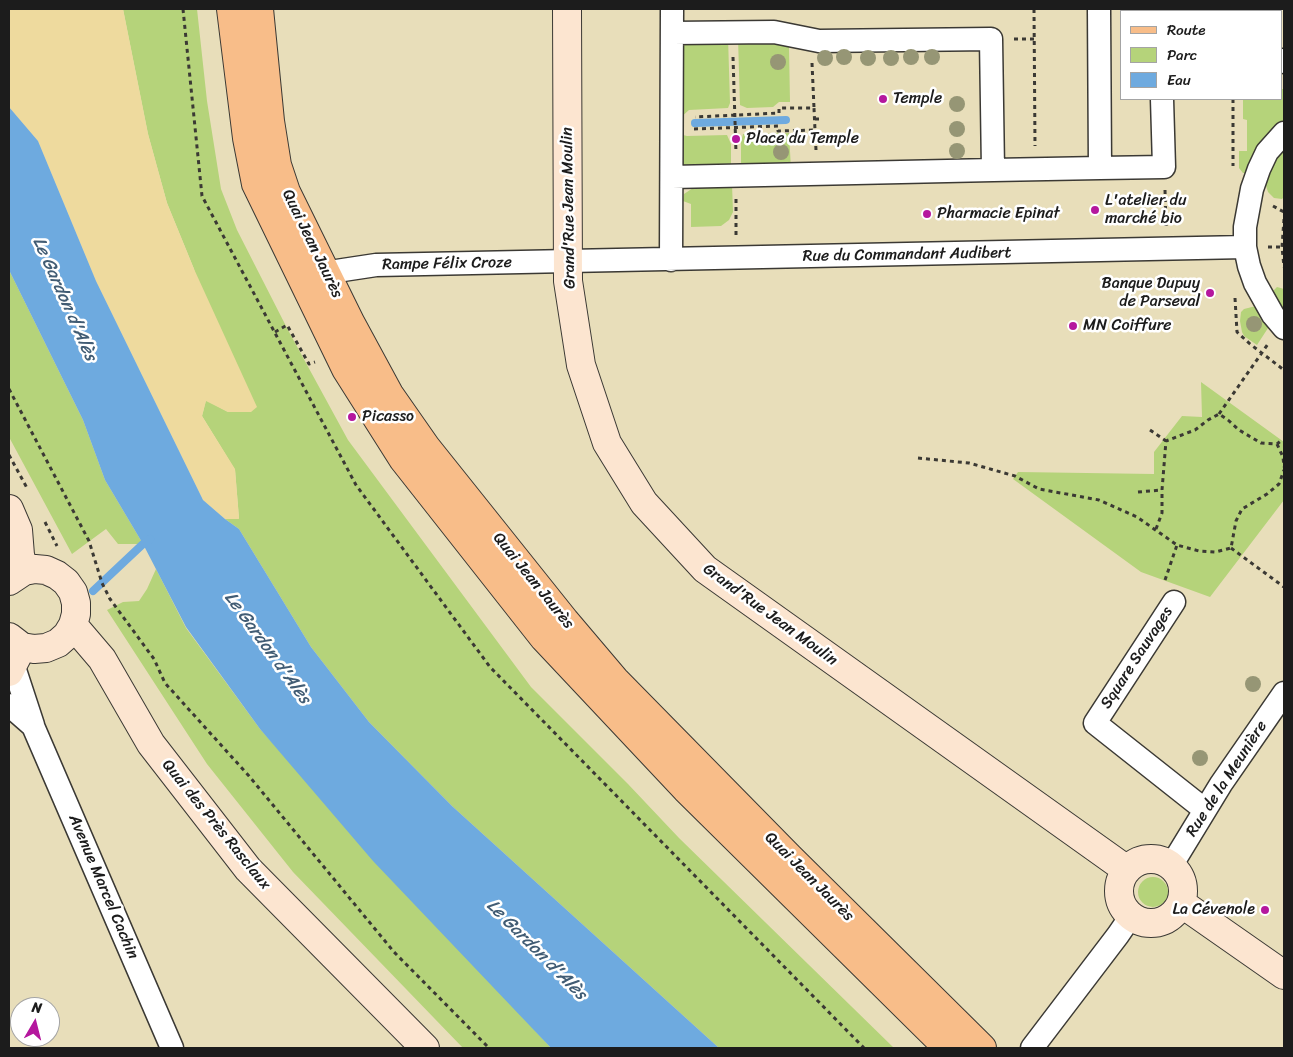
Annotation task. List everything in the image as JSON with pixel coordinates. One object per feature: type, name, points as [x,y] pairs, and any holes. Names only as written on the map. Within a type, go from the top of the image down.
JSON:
[{"type":"main road","name":"Quai Jean Jaurès","points":[[232,9],[247,138],[256,184],[314,275],[352,326],[394,402],[432,454],[559,614],[615,680],[775,843],[982,1048]]},
{"type":"main road","name":"Quai Jean Jaurès","points":[[259,9],[270,122],[277,165],[346,369],[403,459],[544,638],[686,789],[948,1048]]},
{"type":"street","name":"Grand'Rue Jean Moulin","points":[[567,9],[568,280],[581,365],[608,443],[644,503],[705,569],[1127,870]]},
{"type":"street","points":[[671,260],[672,177],[680,124],[672,9]]},
{"type":"street","points":[[1099,9],[1100,168]]},
{"type":"street","points":[[673,33],[774,32],[819,41],[991,39],[993,170]]},
{"type":"street","points":[[672,177],[1164,167],[1162,100]]},
{"type":"street","points":[[1284,133],[1268,152],[1259,169],[1252,189],[1245,227],[1245,247],[1255,283],[1273,316],[1284,328]]},
{"type":"street","name":"Rue du Commandant Audibert","points":[[568,262],[1245,247]]},
{"type":"street","name":"Rampe Félix Croze","points":[[314,275],[376,265],[568,262]]},
{"type":"street","points":[[9,509],[18,530],[20,555],[16,576]]},
{"type":"street","points":[[13,655],[34,649],[46,648],[58,643],[67,635],[73,625],[76,614],[73,592],[66,582],[57,575],[46,570],[35,569],[16,576]]},
{"type":"street","name":"Square Sauvages","points":[[1174,602],[1094,723],[1205,810]]},
{"type":"street","name":"Quai des Près Rasclaux","points":[[73,625],[102,659],[151,744],[248,870],[425,1048]]},
{"type":"street","name":"Avenue Marcel Cachin","points":[[13,655],[33,726],[172,1048]]},
{"type":"street","name":"Rue de la Meunière","points":[[1171,866],[1205,810],[1284,693]]},
{"type":"street","name":"Avenue Marcel Cachin","points":[[9,705],[33,726]]},
{"type":"street","points":[[1144,860],[1162,861],[1171,866],[1178,873],[1183,883],[1184,893],[1176,912],[1159,922],[1149,923],[1139,921],[1130,916],[1122,903],[1119,889],[1127,870],[1134,864],[1144,860]]},
{"type":"street","points":[[1181,903],[1284,974]]},
{"type":"street","points":[[1032,1048],[1118,935],[1130,916]]},
{"type":"path","points":[[1034,9],[1035,169]]},
{"type":"path","points":[[727,236],[736,236],[733,32]]},
{"type":"path","points":[[680,124],[694,129],[778,126],[778,131],[816,130],[811,39]]},
{"type":"path","points":[[680,124],[693,118],[779,113],[779,108],[814,108]]},
{"type":"path","points":[[815,119],[821,119]]},
{"type":"path","points":[[1164,167],[1167,249]]},
{"type":"path","points":[[1284,219],[1282,247],[1284,267]]},
{"type":"path","points":[[274,332],[287,325],[310,364]]},
{"type":"path","points":[[1166,441],[1195,430],[1219,414],[1262,353]]},
{"type":"path","points":[[9,389],[89,541],[102,583],[110,599],[154,659],[165,683],[249,776],[394,952],[489,1048]]},
{"type":"path","points":[[1219,414],[1239,430],[1261,443],[1277,444],[1282,440]]},
{"type":"path","points":[[1150,430],[1166,441]]},
{"type":"path","points":[[1156,529],[1162,513],[1166,441]]},
{"type":"path","points":[[1231,548],[1236,521],[1242,510],[1279,484],[1284,468],[1283,457],[1277,444]]},
{"type":"path","points":[[9,454],[27,490]]},
{"type":"path","points":[[918,458],[970,463],[1015,476],[1039,490],[1099,500],[1137,517],[1177,545],[1199,551],[1215,552],[1231,548]]},
{"type":"path","points":[[1138,492],[1162,490]]},
{"type":"path","points":[[41,516],[60,551]]},
{"type":"path","points":[[1165,581],[1177,545]]},
{"type":"path","points":[[1231,548],[1284,587]]},
{"type":"green space","points":[[123,9],[197,9],[207,101],[221,189],[237,230],[288,330],[348,440],[531,687],[679,838],[894,1048],[719,1048],[452,806],[369,722],[311,647],[239,529],[225,519],[239,518],[235,470],[202,416],[206,400],[228,412],[194,269],[167,203],[148,134]]},
{"type":"green space","points":[[728,37],[730,103],[728,108],[689,110],[679,119],[683,47],[685,44]]},
{"type":"green space","points":[[738,38],[786,44],[789,47],[790,102],[779,102],[773,107],[747,108],[740,105]]},
{"type":"green space","points":[[1284,89],[1284,123],[1247,173],[1243,173],[1239,168],[1239,151],[1247,151],[1247,120],[1243,119],[1243,100],[1283,100]]},
{"type":"green space","points":[[680,130],[683,135],[687,136],[727,135],[731,144],[731,171],[690,169],[683,165],[681,163]]},
{"type":"green space","points":[[789,133],[791,169],[741,170],[741,142],[743,134]]},
{"type":"green space","points":[[1284,147],[1284,197],[1282,199],[1274,198],[1268,192],[1264,180]]},
{"type":"green space","points":[[732,184],[733,212],[729,220],[721,226],[691,227],[691,204],[683,201],[684,194],[696,186]]},
{"type":"green space","points":[[9,270],[83,420],[105,480],[143,544],[118,544],[106,529],[72,554],[9,437]]},
{"type":"green space","points":[[1277,287],[1284,289],[1284,316],[1272,292]]},
{"type":"green space","points":[[1256,306],[1270,325],[1257,345],[1244,336],[1240,321],[1241,312],[1244,309]]},
{"type":"green space","points":[[1201,382],[1284,442],[1284,500],[1210,597],[1141,572],[1013,479],[1018,472],[1154,474],[1154,452],[1182,416],[1202,417]]},
{"type":"green space","points":[[156,569],[186,628],[260,729],[551,1048],[463,1048],[293,872],[207,764],[107,610],[123,602],[139,601]]},
{"type":"green space","points":[[1153,877],[1159,878],[1167,886],[1167,898],[1159,906],[1153,907],[1147,906],[1139,898],[1138,892],[1139,886],[1147,878]]},
{"type":"sand","points":[[9,9],[123,9],[148,134],[167,203],[194,269],[257,407],[251,412],[228,412],[206,401],[202,416],[235,469],[239,519],[225,519],[203,500],[96,281],[38,141],[9,107]]},
{"type":"water","name":"Le Gardon d'Alès","points":[[9,107],[38,141],[96,281],[203,500],[239,529],[311,647],[369,722],[452,806],[719,1048],[551,1048],[373,861],[260,729],[186,627],[143,544],[105,480],[83,420],[9,270]]},
{"type":"waterway","points":[[695,123],[786,120]]},
{"type":"waterway","points":[[93,591],[150,539]]},
{"type":"place","name":"Temple","points":[[883,99]]},
{"type":"place","name":"Place du Temple","points":[[736,139]]},
{"type":"place","name":"L'atelier du marché bio","points":[[1095,210]]},
{"type":"place","name":"Pharmacie Epinat","points":[[927,214]]},
{"type":"place","name":"Banque Dupuy de Parseval","points":[[1210,293]]},
{"type":"place","name":"MN Coiffure","points":[[1073,326]]},
{"type":"place","name":"Picasso","points":[[352,417]]},
{"type":"place","name":"La Cévenole","points":[[1265,910]]}]
